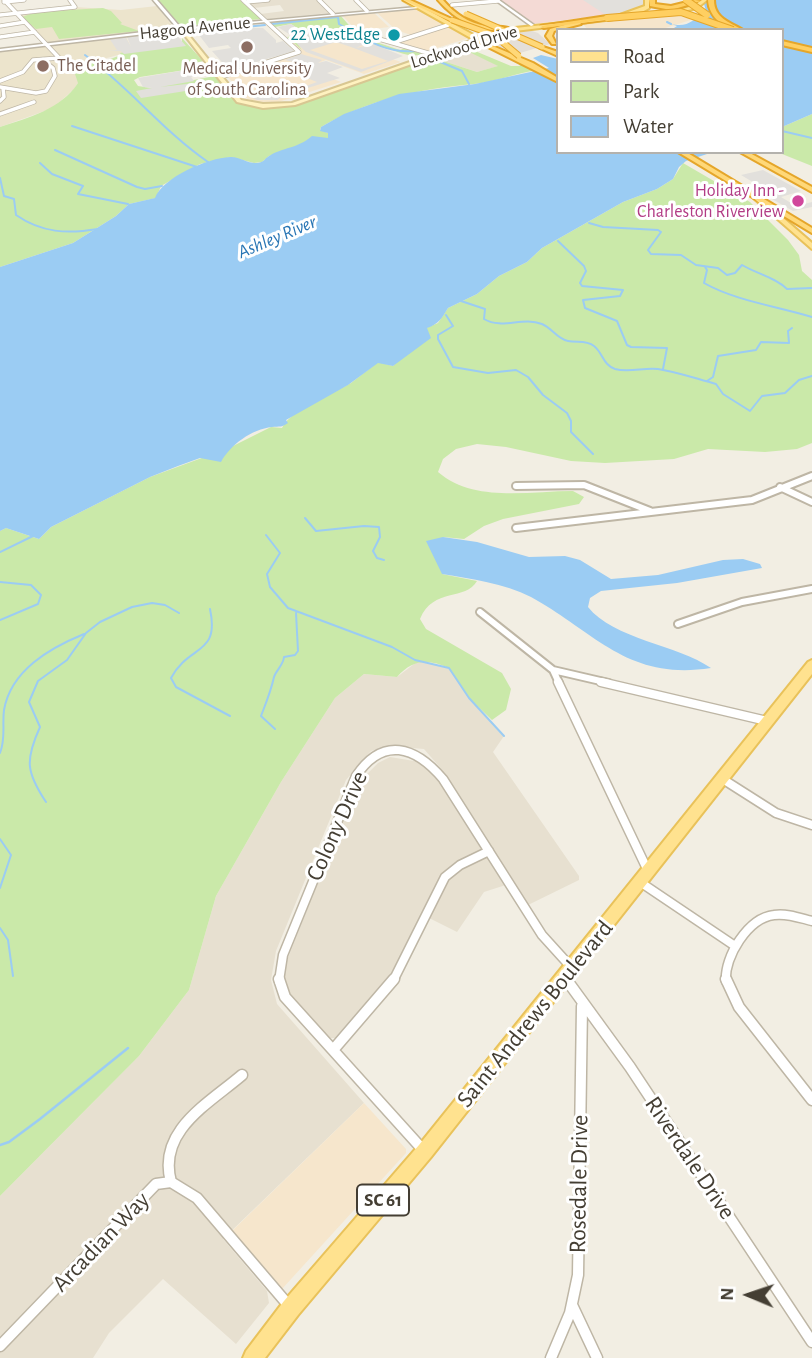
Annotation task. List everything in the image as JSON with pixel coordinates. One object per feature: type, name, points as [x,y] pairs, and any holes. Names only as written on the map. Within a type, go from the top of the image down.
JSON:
[{"type":"highway","points":[[442,0],[466,14],[556,53]]},
{"type":"highway","points":[[442,0],[450,12],[480,27],[505,28]]},
{"type":"highway","points":[[649,0],[652,5],[666,8],[698,0]]},
{"type":"highway","points":[[711,0],[712,13],[734,28]]},
{"type":"highway","points":[[683,1],[706,18],[732,28]]},
{"type":"highway","points":[[409,3],[450,22],[494,35],[519,56],[556,79]]},
{"type":"highway","points":[[544,26],[681,12],[732,28]]},
{"type":"highway","points":[[560,28],[579,23]]},
{"type":"highway","points":[[534,26],[556,45]]},
{"type":"highway","points":[[556,29],[552,30],[549,36],[556,45]]},
{"type":"highway","points":[[475,38],[536,67]]},
{"type":"highway","points":[[784,44],[812,51]]},
{"type":"highway","points":[[684,154],[812,231]]},
{"type":"highway","points":[[747,154],[811,190]]},
{"type":"main road","points":[[618,15],[643,10],[649,0]]},
{"type":"main road","name":"Lockwood Drive","points":[[475,38],[566,21],[662,12],[698,0]]},
{"type":"main road","name":"Lockwood Drive","points":[[223,77],[239,101],[259,106],[286,105],[505,28],[579,23],[687,9],[705,0]]},
{"type":"main road","points":[[409,3],[450,22],[475,38]]},
{"type":"main road","points":[[544,26],[541,26],[566,21]]},
{"type":"main road","points":[[185,34],[223,77]]},
{"type":"main road","points":[[750,192],[812,247]]},
{"type":"main road","name":"Saint Andrews Boulevard","points":[[253,1358],[291,1308],[425,1152],[812,665]]},
{"type":"street","points":[[3,1],[24,0]]},
{"type":"street","points":[[0,15],[75,7],[71,0]]},
{"type":"street","points":[[155,0],[185,34]]},
{"type":"street","points":[[244,1],[268,0]]},
{"type":"street","points":[[319,0],[332,14]]},
{"type":"street","points":[[356,0],[367,10]]},
{"type":"street","points":[[453,5],[498,0],[534,26]]},
{"type":"street","points":[[3,1],[65,64]]},
{"type":"street","points":[[223,77],[297,54],[299,51],[244,1]]},
{"type":"street","name":"Hagood Avenue","points":[[0,50],[45,43],[391,8],[409,3]]},
{"type":"street","points":[[21,17],[38,10]]},
{"type":"street","points":[[0,26],[24,22]]},
{"type":"street","points":[[395,42],[450,22]]},
{"type":"street","points":[[0,37],[35,32]]},
{"type":"street","points":[[365,35],[431,54]]},
{"type":"street","points":[[0,80],[23,72],[33,60],[59,58]]},
{"type":"street","points":[[0,101],[4,97],[1,88],[36,93],[46,91],[55,76],[53,68],[43,60]]},
{"type":"street","points":[[0,114],[34,102]]},
{"type":"street","points":[[516,528],[752,500],[812,476]]},
{"type":"street","points":[[516,486],[584,485],[650,512]]},
{"type":"street","points":[[780,487],[812,502]]},
{"type":"street","points":[[678,624],[742,602],[812,589]]},
{"type":"street","points":[[480,612],[553,670],[644,876],[736,946]]},
{"type":"street","points":[[553,670],[767,721]]},
{"type":"street","name":"Colony Drive","points":[[425,1152],[285,997],[280,987],[279,966],[360,768],[369,758],[393,749],[407,750],[427,759],[443,779],[568,973]]},
{"type":"street","points":[[720,778],[776,813],[812,825]]},
{"type":"street","points":[[333,1050],[392,984],[445,877],[460,865],[489,851]]},
{"type":"street","points":[[812,921],[785,915],[769,915],[760,919],[736,946],[726,970],[730,993],[812,1100]]},
{"type":"street","name":"Riverdale Drive","points":[[568,973],[582,1005],[623,1056],[812,1342]]},
{"type":"street","name":"Rosedale Drive","points":[[551,1358],[571,1304],[578,1275],[582,1005]]},
{"type":"street","points":[[171,1182],[166,1164],[169,1150],[178,1132],[242,1075]]},
{"type":"street","name":"Arcadian Way","points":[[0,1346],[156,1184],[171,1182],[197,1198],[291,1308]]},
{"type":"street","points":[[571,1304],[597,1358]]},
{"type":"shaded area","points":[[245,0],[317,0],[329,13],[267,19],[260,14],[284,11],[280,5],[254,8]]},
{"type":"shaded area","points":[[500,0],[646,0],[646,6],[633,12],[533,24]]},
{"type":"shaded area","points":[[583,0],[643,0],[644,7],[606,15]]},
{"type":"shaded area","name":"The Citadel","points":[[157,6],[174,28],[125,35],[133,51],[92,62],[79,70],[78,83],[74,89],[53,108],[0,127],[0,50],[44,43],[15,12],[75,7],[121,10]]},
{"type":"shaded area","points":[[416,8],[469,38],[427,51],[399,42],[411,35],[396,30],[375,11]]},
{"type":"shaded area","points":[[373,12],[389,27],[357,31],[342,15]]},
{"type":"shaded area","points":[[664,14],[694,19],[665,28],[587,28],[582,24]]},
{"type":"shaded area","points":[[291,24],[301,31],[344,28],[347,31],[304,37],[339,34],[340,37],[348,36],[367,43],[356,48],[373,44],[403,56],[361,72],[306,52],[293,40],[295,38],[278,27]],"holes":[[[336,42],[388,61],[362,69],[310,50]]]},
{"type":"shaded area","name":"Medical University of South Carolina","points":[[263,28],[276,43],[283,41],[294,51],[229,70],[212,51],[231,48],[228,45],[209,48],[199,35]]},
{"type":"shaded area","points":[[529,30],[538,33],[550,44],[520,53],[500,47],[490,39]]},
{"type":"shaded area","points":[[347,31],[371,43],[360,48],[401,62],[364,74],[326,60],[305,68],[341,82],[275,103],[256,102],[246,98],[228,77],[300,52],[288,40]]},
{"type":"shaded area","points":[[175,33],[186,46],[124,54],[121,51],[109,51],[117,50],[109,38],[125,36],[131,47],[127,37],[129,36]]},
{"type":"shaded area","points":[[459,47],[499,66],[477,72],[431,57]]},
{"type":"shaded area","points":[[301,54],[322,60],[318,63],[326,61],[343,67],[327,73],[340,78],[277,100],[257,100],[245,94],[257,90],[269,95],[289,92],[317,82],[292,72],[306,69],[308,66],[285,60]]},
{"type":"shaded area","points":[[192,69],[184,72],[195,73],[197,76],[191,77],[194,81],[160,87],[204,82],[211,87],[141,98],[136,91],[152,88],[143,87],[138,78]]},
{"type":"shaded area","points":[[763,170],[801,191],[781,197],[796,206],[812,202],[812,207],[793,211],[760,192],[766,190],[741,175]]},
{"type":"shaded area","points":[[418,661],[449,668],[469,698],[504,736],[493,752],[579,876],[579,880],[526,906],[512,883],[484,892],[457,932],[423,915],[386,982],[344,1033],[336,1038],[329,1038],[287,991],[283,980],[284,968],[360,775],[366,775],[378,763],[390,757],[420,762],[434,776],[443,771],[424,749],[387,746],[371,751],[346,780],[276,951],[271,980],[277,1004],[364,1103],[223,1239],[267,1291],[269,1303],[236,1344],[163,1279],[109,1333],[93,1358],[0,1358],[0,1196],[139,1056],[189,990],[216,896],[281,782],[335,698],[364,674],[397,677]]},
{"type":"shaded area","points":[[364,1103],[406,1149],[406,1153],[282,1289],[232,1231]]},
{"type":"green space","points":[[158,0],[240,0],[261,19],[182,27]]},
{"type":"green space","points":[[103,8],[111,11],[122,23],[120,24],[139,31],[59,39],[52,27],[36,29],[22,17],[36,12]]},
{"type":"green space","points":[[340,15],[355,32],[365,36],[364,38],[400,50],[405,48],[423,54],[408,55],[380,45],[365,45],[368,43],[353,37],[336,39],[340,35],[338,34],[294,39],[302,50],[287,37],[346,30],[321,28],[302,31],[291,24],[275,27],[269,23]]},
{"type":"green space","points":[[182,38],[203,61],[187,65],[204,67],[140,77],[134,80],[138,86],[151,88],[215,76],[231,94],[244,103],[283,106],[431,57],[477,72],[498,66],[459,47],[463,46],[511,66],[520,66],[517,61],[537,70],[482,83],[413,93],[375,103],[321,127],[320,130],[328,133],[328,138],[311,138],[308,142],[269,156],[262,162],[254,163],[231,157],[200,164],[161,186],[156,198],[129,204],[116,216],[73,243],[0,267],[0,127],[43,111],[63,100],[78,83],[75,74],[92,62],[103,59],[105,61],[121,55],[120,53],[182,43]]},
{"type":"green space","points":[[812,114],[812,166],[782,154],[784,126]]},
{"type":"green space","points":[[683,163],[750,202],[788,240],[799,255],[802,271],[812,280],[812,443],[797,449],[765,452],[708,449],[674,459],[605,463],[571,461],[506,447],[477,444],[456,449],[443,459],[438,472],[452,482],[468,488],[502,493],[573,491],[584,497],[579,504],[503,519],[484,526],[464,539],[443,537],[442,574],[477,581],[465,591],[433,602],[420,619],[426,629],[502,673],[511,689],[506,710],[492,720],[469,698],[449,668],[428,662],[415,664],[397,677],[364,674],[335,698],[281,782],[216,896],[189,990],[139,1056],[0,1196],[0,531],[6,528],[39,539],[51,527],[150,477],[229,448],[271,427],[282,428],[294,414],[351,383],[378,362],[393,366],[426,328],[438,323],[448,308],[477,294],[499,276],[527,262],[542,248],[623,202],[657,189],[673,179]]},
{"type":"water","points":[[708,0],[812,0],[812,114],[784,126],[784,28],[674,28],[677,26],[671,24],[686,24],[694,20],[706,11],[704,4]]},
{"type":"water","name":"Ashley River","points":[[541,55],[556,59],[556,154],[707,154],[686,161],[679,167],[673,179],[657,189],[623,202],[542,248],[527,262],[499,276],[477,294],[448,308],[437,323],[427,328],[431,338],[393,366],[378,363],[348,385],[286,420],[286,425],[264,428],[249,434],[230,450],[221,462],[200,458],[150,477],[51,527],[39,539],[6,528],[0,531],[0,267],[73,243],[116,216],[129,204],[155,198],[176,176],[199,165],[230,157],[253,163],[261,162],[274,153],[312,136],[328,138],[328,133],[320,131],[321,127],[344,114],[399,94],[475,84],[549,68],[533,58]]},
{"type":"water","points":[[443,537],[477,542],[529,557],[565,556],[580,560],[611,579],[658,575],[723,560],[743,559],[760,564],[762,568],[677,583],[601,591],[590,598],[588,607],[613,627],[681,653],[711,668],[682,670],[656,667],[614,651],[521,592],[487,582],[442,574],[426,541]]},
{"type":"waterway","points":[[272,24],[338,17],[339,24],[375,44],[394,50],[415,51]]},
{"type":"waterway","points":[[667,22],[671,24]]},
{"type":"waterway","points":[[197,32],[265,25]]},
{"type":"waterway","points":[[85,55],[176,137],[208,162]]},
{"type":"waterway","points":[[433,59],[462,71],[469,84]]},
{"type":"waterway","points":[[72,126],[197,167]]},
{"type":"waterway","points":[[784,131],[812,138]]},
{"type":"waterway","points":[[55,150],[137,187],[145,189],[162,186]]},
{"type":"waterway","points":[[40,163],[52,174],[83,186],[78,194],[128,204]]},
{"type":"waterway","points":[[0,178],[4,196],[14,199],[16,215],[26,221],[55,231],[98,229]]},
{"type":"waterway","points":[[589,223],[603,227],[658,230],[661,232],[648,250],[651,254],[681,255],[696,265],[718,268],[727,275],[735,273],[742,265],[777,281],[787,289],[812,288]]},
{"type":"waterway","points":[[558,241],[584,266],[586,271],[580,283],[582,286],[623,290],[620,296],[583,300],[585,308],[617,321],[627,345],[631,347],[667,348],[663,369]]},
{"type":"waterway","points":[[705,267],[707,270],[704,283],[716,289],[812,317]]},
{"type":"waterway","points":[[461,301],[485,309],[484,319],[491,322],[535,322],[546,326],[564,340],[591,344],[608,365],[615,369],[658,369],[716,384],[723,394],[750,411],[762,396],[785,393],[799,380],[812,376]]},
{"type":"waterway","points":[[446,315],[453,326],[438,335],[438,339],[453,367],[488,373],[516,370],[528,377],[543,395],[567,413],[571,421],[571,432],[593,454]]},
{"type":"waterway","points":[[707,381],[713,377],[718,356],[756,350],[761,342],[789,343],[788,331],[792,328]]},
{"type":"waterway","points":[[305,518],[316,531],[379,527],[380,537],[373,551],[377,558],[384,560]]},
{"type":"waterway","points":[[266,535],[280,553],[267,574],[270,587],[288,608],[392,647],[415,660],[449,668],[469,698],[504,736]]},
{"type":"waterway","points":[[0,552],[33,536]]},
{"type":"waterway","points":[[0,582],[31,585],[41,595],[38,604],[0,620]]},
{"type":"waterway","points":[[46,802],[31,774],[30,766],[32,748],[40,727],[29,702],[38,681],[67,660],[86,633],[100,622],[132,607],[152,603],[165,605],[179,613]]},
{"type":"waterway","points":[[210,609],[212,624],[207,643],[186,659],[171,678],[176,687],[230,716]]},
{"type":"waterway","points":[[275,729],[261,716],[275,674],[284,657],[295,655],[298,651],[296,613]]},
{"type":"waterway","points":[[0,753],[4,710],[15,683],[34,662],[58,646],[84,634]]},
{"type":"waterway","points":[[0,839],[11,855],[0,888]]},
{"type":"waterway","points":[[0,928],[8,940],[13,976]]},
{"type":"waterway","points":[[0,1145],[9,1142],[40,1119],[128,1048]]},
{"type":"place","name":"22 WestEdge","points":[[394,35]]},
{"type":"place","name":"Medical University of South Carolina","points":[[247,47]]},
{"type":"place","name":"The Citadel","points":[[43,66]]},
{"type":"place","name":"Holiday Inn - Charleston Riverview","points":[[798,201]]}]
